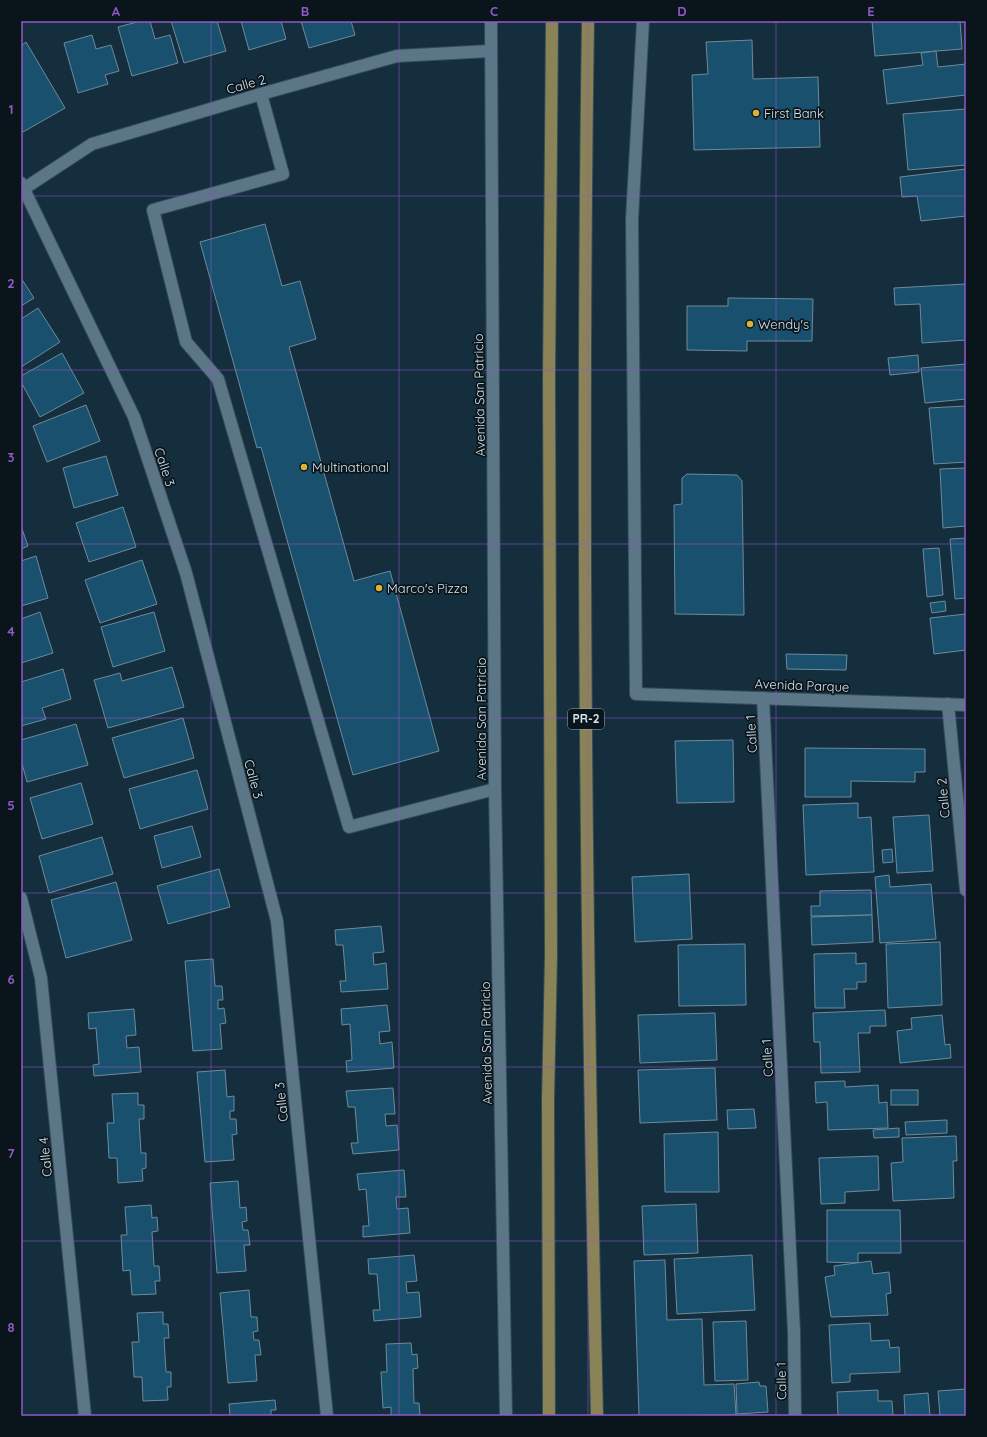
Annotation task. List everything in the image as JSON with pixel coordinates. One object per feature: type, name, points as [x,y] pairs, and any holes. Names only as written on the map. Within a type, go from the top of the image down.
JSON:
[{"type":"main road","name":"PR-2","points":[[549,1416],[548,1145],[551,956],[549,356],[552,21]]},
{"type":"main road","name":"PR-2","points":[[588,21],[584,398],[586,860],[597,1416]]},
{"type":"street","name":"Avenida San Patricio","points":[[491,21],[495,789],[506,1416]]},
{"type":"street","name":"Avenida Parque","points":[[642,21],[632,219],[636,694],[966,705]]},
{"type":"street","name":"Calle 2","points":[[23,186],[92,144],[262,94],[397,56],[490,51]]},
{"type":"street","points":[[262,94],[283,174],[153,210],[186,342],[218,379],[349,827],[495,789]]},
{"type":"street","name":"Calle 3","points":[[23,186],[134,417],[186,573],[277,921],[327,1416]]},
{"type":"street","name":"Calle 1","points":[[763,698],[794,1324],[796,1416]]},
{"type":"street","name":"Calle 2","points":[[948,704],[966,890]]},
{"type":"street","name":"Calle 4","points":[[21,898],[41,978],[85,1416]]},
{"type":"building","points":[[141,21],[150,21],[155,39],[170,35],[178,63],[132,76],[118,27]]},
{"type":"building","points":[[171,21],[217,21],[226,51],[184,63]]},
{"type":"building","points":[[241,21],[281,21],[286,39],[249,50]]},
{"type":"building","points":[[301,21],[351,21],[355,35],[309,48]]},
{"type":"building","points":[[872,21],[960,21],[962,49],[875,56]]},
{"type":"building","points":[[92,35],[96,49],[111,45],[119,71],[105,75],[108,84],[78,93],[64,43]]},
{"type":"building","name":"First Bank","points":[[752,40],[753,79],[818,77],[820,147],[694,150],[692,75],[708,74],[706,42]]},
{"type":"building","points":[[26,42],[65,108],[23,132],[21,128],[21,46]]},
{"type":"building","points":[[936,51],[938,67],[966,64],[966,95],[887,104],[883,70],[923,65],[921,53]]},
{"type":"building","points":[[966,109],[966,165],[908,170],[903,114]]},
{"type":"building","points":[[966,169],[966,216],[921,221],[917,196],[902,197],[900,177]]},
{"type":"building","points":[[265,224],[282,286],[300,281],[316,339],[289,347],[354,581],[390,571],[439,751],[353,775],[261,447],[257,448],[200,242]]},
{"type":"building","points":[[21,278],[34,298],[21,306]]},
{"type":"building","points":[[966,284],[966,340],[922,343],[920,304],[895,305],[894,288]]},
{"type":"building","name":"Wendy's","points":[[728,298],[813,299],[812,341],[747,341],[747,351],[687,350],[687,306],[728,306]]},
{"type":"building","points":[[38,308],[60,342],[21,367],[21,319]]},
{"type":"building","points":[[62,353],[84,393],[40,417],[21,382],[21,376]]},
{"type":"building","points":[[918,355],[919,372],[890,375],[888,358]]},
{"type":"building","points":[[966,364],[966,399],[925,403],[921,368]]},
{"type":"building","points":[[86,405],[100,441],[47,462],[33,426]]},
{"type":"building","points":[[966,406],[966,462],[934,464],[929,408]]},
{"type":"building","points":[[106,456],[118,495],[74,508],[63,468]]},
{"type":"building","points":[[966,468],[966,526],[943,528],[940,469]]},
{"type":"building","points":[[687,474],[737,475],[742,481],[744,615],[675,614],[674,505],[682,504],[682,478]]},
{"type":"building","points":[[123,507],[136,547],[89,562],[76,523]]},
{"type":"building","points":[[21,526],[28,546],[21,549]]},
{"type":"building","points":[[966,538],[966,598],[955,599],[950,539]]},
{"type":"building","points":[[939,548],[943,595],[927,597],[923,549]]},
{"type":"building","points":[[36,556],[48,598],[21,606],[21,561]]},
{"type":"building","points":[[142,560],[157,604],[100,623],[85,580]]},
{"type":"building","points":[[945,601],[946,611],[932,613],[930,603]]},
{"type":"building","points":[[40,612],[53,653],[21,663],[21,619]]},
{"type":"building","points":[[154,612],[165,651],[113,667],[101,627]]},
{"type":"building","points":[[966,614],[966,650],[934,654],[930,618]]},
{"type":"building","points":[[786,654],[847,655],[846,670],[787,669]]},
{"type":"building","points":[[172,667],[184,707],[108,728],[94,680],[120,673],[122,681]]},
{"type":"building","points":[[63,669],[71,699],[42,708],[46,719],[21,726],[21,682]]},
{"type":"building","points":[[183,718],[194,758],[124,778],[112,738]]},
{"type":"building","points":[[76,724],[88,765],[27,782],[21,760],[21,740]]},
{"type":"building","points":[[733,740],[734,802],[677,803],[675,741]]},
{"type":"building","points":[[805,748],[925,749],[925,772],[915,772],[915,782],[851,781],[851,797],[805,797]]},
{"type":"building","points":[[197,770],[208,809],[140,829],[129,789]]},
{"type":"building","points":[[81,783],[93,824],[42,839],[30,798]]},
{"type":"building","points":[[858,803],[858,818],[871,817],[874,872],[806,875],[803,805]]},
{"type":"building","points":[[929,815],[933,871],[897,873],[893,817]]},
{"type":"building","points":[[192,826],[201,857],[162,868],[154,836]]},
{"type":"building","points":[[102,837],[113,874],[49,893],[39,856]]},
{"type":"building","points":[[892,849],[893,862],[883,863],[882,850]]},
{"type":"building","points":[[219,869],[230,907],[168,924],[157,886]]},
{"type":"building","points":[[689,874],[692,939],[635,942],[632,877]]},
{"type":"building","points":[[889,875],[890,887],[931,884],[936,939],[880,943],[875,877]]},
{"type":"building","points":[[116,882],[132,940],[66,958],[51,900]]},
{"type":"building","points":[[871,890],[872,915],[811,916],[811,906],[820,906],[820,891]]},
{"type":"building","points":[[872,915],[873,942],[812,945],[811,917]]},
{"type":"building","points":[[381,926],[384,952],[373,953],[374,965],[386,963],[388,989],[341,992],[340,981],[346,981],[343,945],[336,945],[335,930]]},
{"type":"building","points":[[940,942],[942,1005],[888,1008],[886,944]]},
{"type":"building","points":[[745,944],[746,1005],[679,1006],[678,945]]},
{"type":"building","points":[[856,953],[856,964],[866,963],[866,982],[857,982],[857,989],[844,989],[845,1008],[815,1008],[814,954]]},
{"type":"building","points":[[213,959],[215,986],[222,986],[223,1000],[218,1000],[218,1009],[224,1008],[226,1023],[220,1024],[222,1049],[193,1051],[185,961]]},
{"type":"building","points":[[387,1005],[390,1031],[379,1032],[380,1044],[392,1042],[394,1068],[347,1072],[346,1061],[352,1060],[350,1024],[342,1025],[341,1009]]},
{"type":"building","points":[[134,1009],[136,1035],[126,1036],[127,1048],[139,1047],[141,1072],[94,1076],[93,1065],[99,1064],[96,1028],[89,1029],[88,1013]]},
{"type":"building","points":[[885,1010],[886,1026],[870,1026],[870,1033],[858,1033],[860,1072],[821,1073],[820,1042],[814,1042],[813,1013]]},
{"type":"building","points":[[715,1013],[717,1060],[640,1063],[638,1015]]},
{"type":"building","points":[[942,1015],[945,1045],[950,1044],[951,1058],[900,1063],[897,1031],[912,1029],[911,1018]]},
{"type":"building","points":[[715,1068],[717,1120],[640,1123],[638,1070]]},
{"type":"building","points":[[225,1070],[227,1097],[234,1096],[234,1111],[230,1111],[230,1119],[236,1119],[237,1134],[232,1135],[234,1160],[205,1162],[197,1072]]},
{"type":"building","points":[[845,1081],[845,1087],[878,1085],[879,1103],[887,1102],[888,1128],[828,1130],[827,1102],[816,1103],[815,1082]]},
{"type":"building","points":[[393,1088],[395,1114],[385,1114],[386,1126],[397,1125],[399,1150],[353,1154],[351,1143],[358,1143],[355,1107],[348,1107],[346,1091]]},
{"type":"building","points":[[891,1090],[918,1090],[918,1105],[891,1105]]},
{"type":"building","points":[[138,1093],[138,1105],[144,1105],[144,1119],[139,1119],[141,1153],[146,1153],[146,1168],[142,1169],[143,1181],[118,1183],[117,1158],[109,1158],[107,1123],[114,1123],[112,1094]]},
{"type":"building","points":[[754,1109],[756,1128],[728,1129],[727,1110]]},
{"type":"building","points":[[947,1120],[947,1133],[906,1135],[905,1122]]},
{"type":"building","points":[[899,1128],[899,1137],[874,1138],[873,1130]]},
{"type":"building","points":[[718,1132],[719,1192],[665,1192],[664,1134]]},
{"type":"building","points":[[956,1136],[957,1161],[953,1161],[954,1198],[893,1201],[891,1163],[903,1162],[902,1138]]},
{"type":"building","points":[[878,1156],[879,1190],[845,1192],[845,1203],[821,1204],[819,1158]]},
{"type":"building","points":[[404,1170],[406,1197],[396,1197],[397,1209],[408,1208],[410,1233],[363,1237],[363,1226],[369,1226],[366,1189],[359,1190],[357,1174]]},
{"type":"building","points":[[238,1181],[240,1208],[246,1207],[247,1221],[242,1222],[243,1230],[248,1230],[250,1245],[244,1245],[246,1271],[217,1273],[210,1183]]},
{"type":"building","points":[[696,1204],[698,1253],[644,1255],[642,1206]]},
{"type":"building","points":[[151,1205],[152,1218],[157,1217],[158,1231],[152,1232],[154,1266],[159,1266],[160,1281],[155,1281],[156,1294],[132,1295],[130,1270],[123,1271],[121,1235],[127,1235],[125,1207]]},
{"type":"building","points":[[827,1210],[900,1210],[901,1253],[858,1253],[858,1263],[827,1262]]},
{"type":"building","points":[[414,1255],[417,1281],[406,1282],[407,1293],[419,1292],[421,1317],[374,1321],[373,1310],[380,1310],[377,1274],[369,1274],[368,1259]]},
{"type":"building","points":[[752,1255],[755,1310],[677,1314],[674,1259]]},
{"type":"building","points":[[665,1260],[667,1320],[702,1319],[704,1385],[734,1384],[736,1415],[639,1416],[634,1261]]},
{"type":"building","points":[[871,1261],[873,1274],[889,1272],[891,1293],[886,1294],[888,1315],[831,1317],[825,1277],[835,1275],[834,1266]]},
{"type":"building","points":[[249,1290],[251,1317],[257,1317],[258,1331],[253,1332],[254,1340],[259,1340],[261,1355],[255,1355],[257,1381],[228,1383],[220,1293]]},
{"type":"building","points":[[163,1312],[163,1324],[168,1324],[169,1338],[164,1338],[166,1372],[171,1372],[171,1387],[167,1387],[168,1400],[143,1401],[142,1377],[134,1377],[132,1342],[139,1342],[137,1313]]},
{"type":"building","points":[[746,1321],[748,1380],[715,1381],[713,1322]]},
{"type":"building","points":[[870,1323],[871,1341],[889,1340],[890,1348],[899,1347],[900,1372],[850,1374],[850,1382],[832,1383],[829,1325]]},
{"type":"building","points":[[411,1343],[412,1355],[417,1354],[418,1368],[413,1369],[414,1403],[419,1403],[420,1416],[391,1416],[391,1407],[383,1408],[381,1372],[387,1372],[386,1344]]},
{"type":"building","points":[[759,1382],[760,1386],[766,1386],[768,1412],[737,1414],[736,1384]]},
{"type":"building","points":[[966,1389],[966,1416],[940,1416],[938,1391]]},
{"type":"building","points":[[878,1390],[878,1401],[892,1401],[893,1416],[838,1416],[837,1392]]},
{"type":"building","points":[[928,1393],[930,1416],[905,1416],[904,1395]]},
{"type":"building","points":[[275,1400],[276,1410],[271,1410],[271,1416],[230,1416],[229,1404]]},
{"type":"place","name":"First Bank","points":[[756,113]]},
{"type":"place","name":"Wendy's","points":[[750,324]]},
{"type":"place","name":"Multinational","points":[[304,467]]},
{"type":"place","name":"Marco's Pizza","points":[[379,588]]}]
